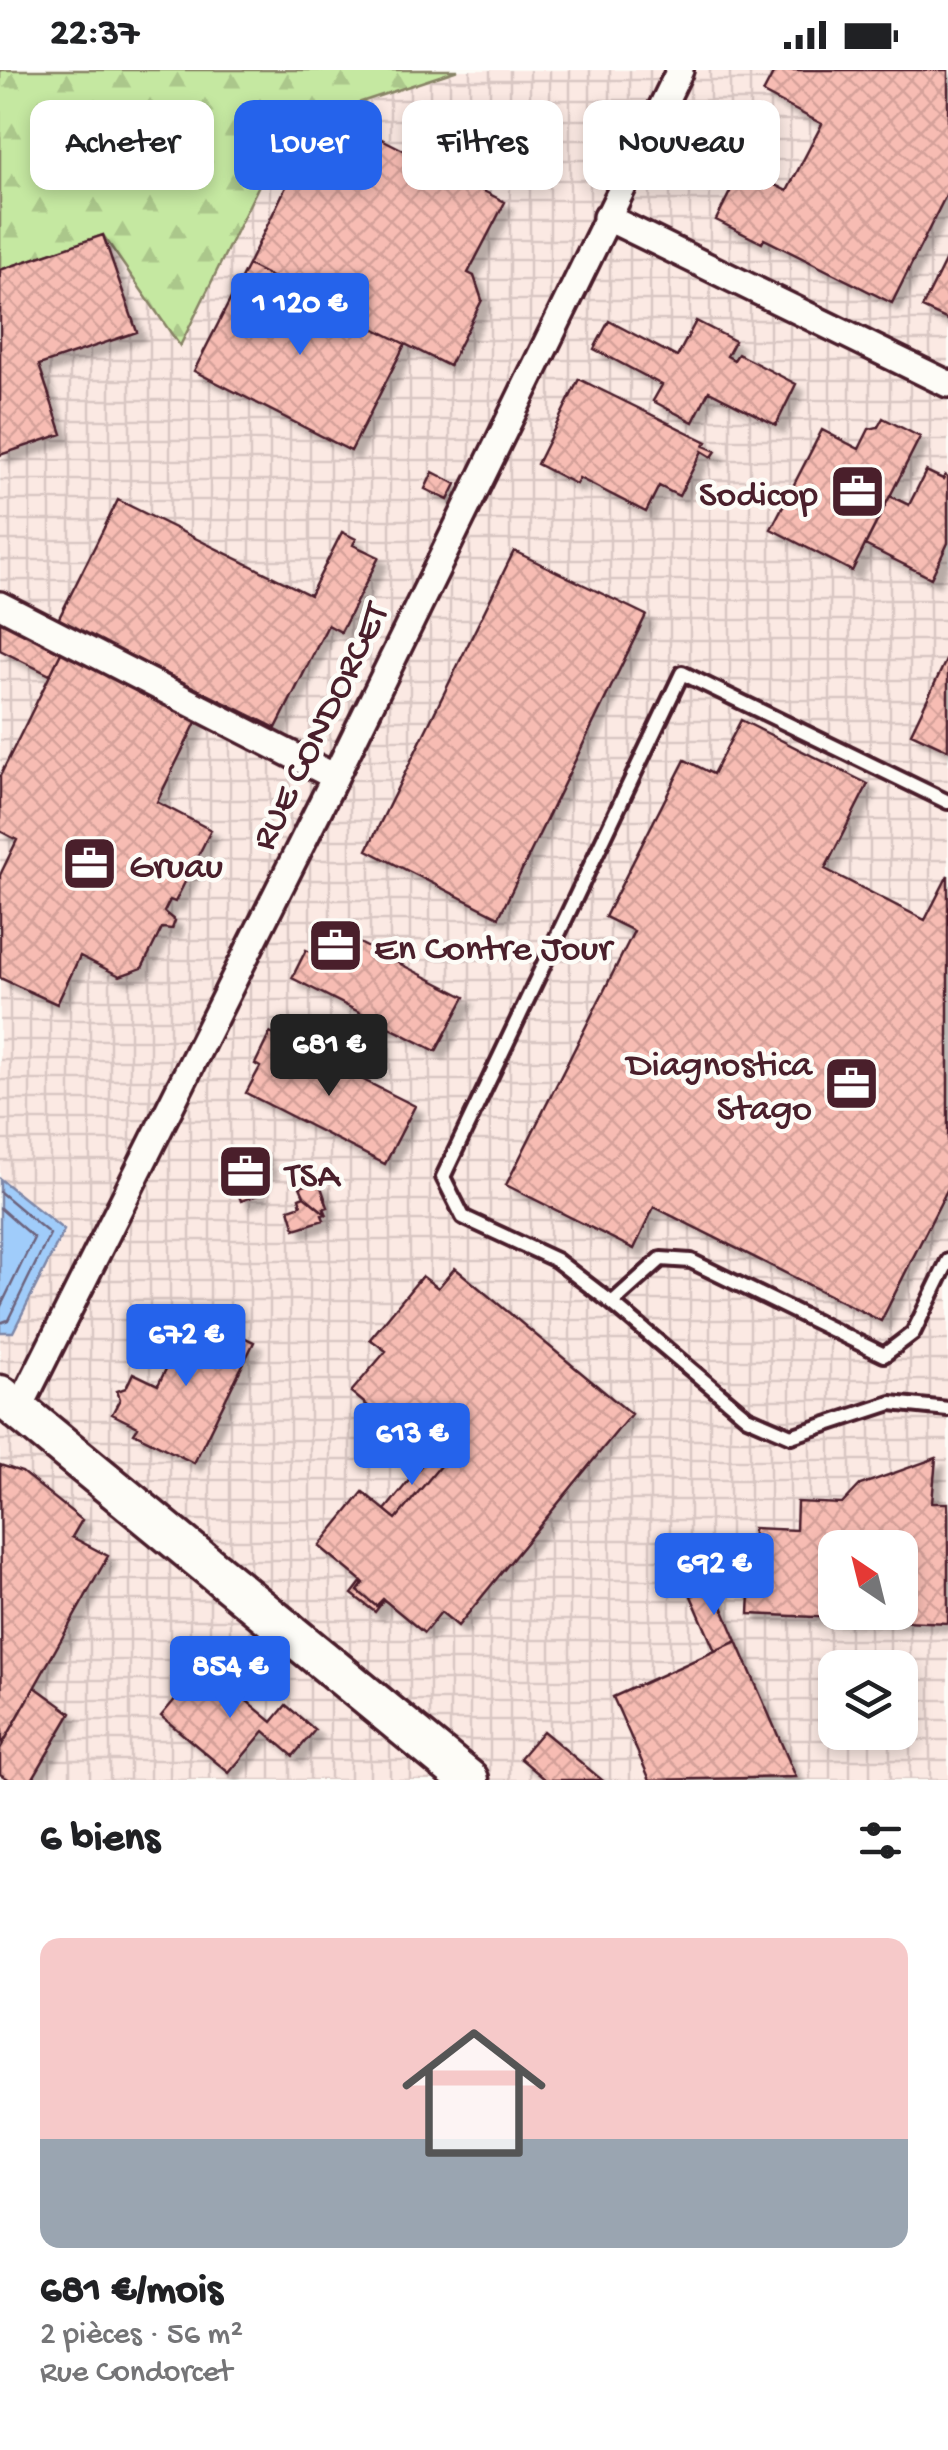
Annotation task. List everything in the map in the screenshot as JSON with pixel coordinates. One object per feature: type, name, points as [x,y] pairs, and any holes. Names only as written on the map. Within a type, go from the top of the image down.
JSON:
[{"type":"street","name":"RUE CONDORCET","points":[[9,1403],[335,777],[680,70]]},
{"type":"street","points":[[606,217],[948,384]]},
{"type":"street","points":[[0,605],[335,777]]},
{"type":"street","points":[[9,1403],[469,1780]]},
{"type":"lane","points":[[948,802],[682,673],[443,1177],[464,1217],[556,1260],[747,1418],[791,1436],[891,1403],[948,1408]]},
{"type":"lane","points":[[612,1303],[661,1259],[691,1261],[884,1355],[913,1332],[948,1261]]},
{"type":"shaded area","points":[[0,70],[948,70],[948,1780],[0,1780]]},
{"type":"green space","points":[[0,70],[458,70],[367,100],[234,100],[234,190],[257,190],[180,346],[103,235],[0,270]]},
{"type":"water","points":[[0,1179],[64,1230],[13,1332],[0,1332]]},
{"type":"building","points":[[775,70],[948,70],[948,191],[892,303],[764,239],[762,243],[716,220],[731,190],[780,187],[787,191],[822,124],[763,93]]},
{"type":"building","points":[[382,139],[402,149],[402,190],[482,190],[505,202],[468,273],[474,276],[482,300],[449,366],[248,265],[284,190],[382,190]]},
{"type":"building","points":[[103,235],[137,332],[39,365],[62,434],[0,455],[0,270]]},
{"type":"building","points":[[948,255],[948,320],[922,308]]},
{"type":"building","points":[[248,265],[405,344],[351,451],[194,371]]},
{"type":"building","points":[[609,321],[677,357],[696,321],[735,341],[727,356],[734,360],[738,354],[796,384],[776,425],[709,391],[693,422],[653,401],[662,385],[594,349]]},
{"type":"building","points":[[579,379],[707,442],[704,446],[716,451],[712,457],[702,451],[679,496],[659,486],[646,512],[579,478],[576,484],[537,464]]},
{"type":"building","points":[[883,418],[920,437],[852,571],[771,529],[822,430],[859,449],[869,429],[878,427]]},
{"type":"building","points":[[926,471],[943,479],[948,477],[948,543],[931,578],[865,545],[890,496],[909,505]]},
{"type":"building","points":[[433,472],[456,484],[448,500],[425,489]]},
{"type":"building","points":[[118,500],[310,595],[342,532],[356,539],[353,545],[379,557],[341,632],[328,625],[276,728],[58,620]]},
{"type":"building","points":[[514,551],[646,615],[499,917],[367,850]]},
{"type":"building","points":[[0,620],[62,651],[50,675],[0,650]]},
{"type":"building","points":[[62,651],[198,718],[157,802],[211,830],[175,902],[170,900],[164,912],[175,921],[172,929],[162,928],[142,968],[120,976],[80,956],[57,1004],[0,978],[0,875],[17,840],[0,831],[0,776]]},
{"type":"building","points":[[948,656],[948,750],[911,733]]},
{"type":"building","points":[[741,720],[868,784],[825,869],[925,920],[948,875],[948,1188],[881,1321],[654,1207],[634,1249],[506,1185],[634,931],[605,917],[685,760],[713,774]]},
{"type":"building","points":[[326,926],[465,997],[436,1051],[292,978],[306,950],[312,953]]},
{"type":"building","points":[[270,1033],[415,1106],[385,1164],[246,1093],[260,1067],[255,1064]]},
{"type":"building","points":[[263,1151],[270,1169],[260,1173],[263,1179],[256,1181],[261,1194],[241,1201],[227,1164]]},
{"type":"building","points":[[319,1181],[327,1215],[304,1196],[300,1187]]},
{"type":"building","points":[[304,1196],[326,1214],[322,1215],[324,1220],[295,1229],[289,1209],[301,1205],[299,1198]]},
{"type":"building","points":[[455,1268],[631,1414],[458,1626],[441,1612],[424,1633],[383,1599],[376,1606],[358,1591],[364,1583],[319,1546],[363,1492],[396,1519],[440,1466],[351,1392],[386,1351],[370,1339],[422,1276],[438,1288]]},
{"type":"building","points":[[194,1313],[254,1342],[194,1463],[134,1433],[138,1427],[112,1414],[120,1399],[117,1391],[126,1388],[133,1373],[158,1385]]},
{"type":"building","points":[[428,1457],[440,1466],[396,1519],[385,1510]]},
{"type":"building","points":[[936,1458],[932,1503],[948,1503],[948,1623],[918,1622],[918,1530],[818,1530],[818,1617],[749,1614],[753,1528],[796,1530],[797,1502],[842,1504],[860,1485]]},
{"type":"building","points":[[0,1465],[22,1472],[82,1520],[72,1537],[108,1556],[2,1745]]},
{"type":"building","points":[[362,1581],[358,1591],[376,1606],[384,1600],[375,1612],[352,1594]]},
{"type":"building","points":[[713,1585],[737,1641],[715,1651],[691,1596]]},
{"type":"building","points":[[737,1641],[796,1777],[650,1780],[613,1697]]},
{"type":"building","points":[[204,1665],[272,1722],[286,1705],[315,1730],[293,1756],[264,1731],[229,1773],[161,1716]]},
{"type":"building","points":[[35,1687],[71,1713],[32,1780],[10,1780],[0,1774],[0,1749]]},
{"type":"building","points":[[543,1731],[602,1780],[546,1780],[520,1758]]},
{"type":"place","name":"Sodicop","points":[[857,491]]},
{"type":"place","name":"Gruau","points":[[90,863]]},
{"type":"place","name":"En Contre Jour","points":[[335,945]]},
{"type":"place","name":"Diagnostica Stago","points":[[851,1083]]},
{"type":"place","name":"TSA","points":[[246,1172]]}]
